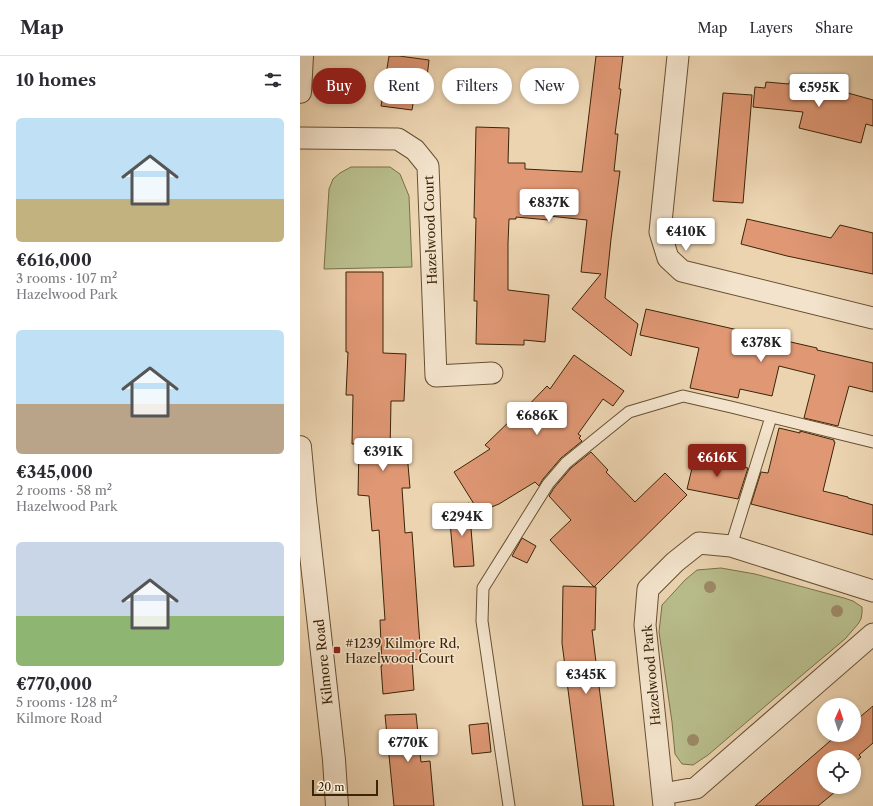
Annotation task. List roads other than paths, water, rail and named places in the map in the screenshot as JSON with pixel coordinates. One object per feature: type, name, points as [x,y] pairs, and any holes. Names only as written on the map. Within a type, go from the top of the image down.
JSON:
[{"type":"street","points":[[300,92],[302,56]]},
{"type":"street","points":[[678,56],[660,232],[668,258],[682,271],[873,318]]},
{"type":"street","name":"Hazelwood Court","points":[[300,138],[398,139],[415,150],[428,166],[436,376],[492,373]]},
{"type":"street","name":"Kilmore Road","points":[[300,447],[306,517],[334,760],[337,806]]},
{"type":"street","name":"Hazelwood Park","points":[[873,590],[731,546],[699,543],[675,562],[648,589],[645,625],[664,800],[696,788],[873,634]]},
{"type":"lane","points":[[509,806],[482,621],[483,588],[548,484],[566,463],[629,412],[683,396],[873,442]]},
{"type":"lane","points":[[731,546],[770,417]]},
{"type":"place","name":"#1239 Kilmore Rd, Hazelwood Court","points":[[337,650]]}]
